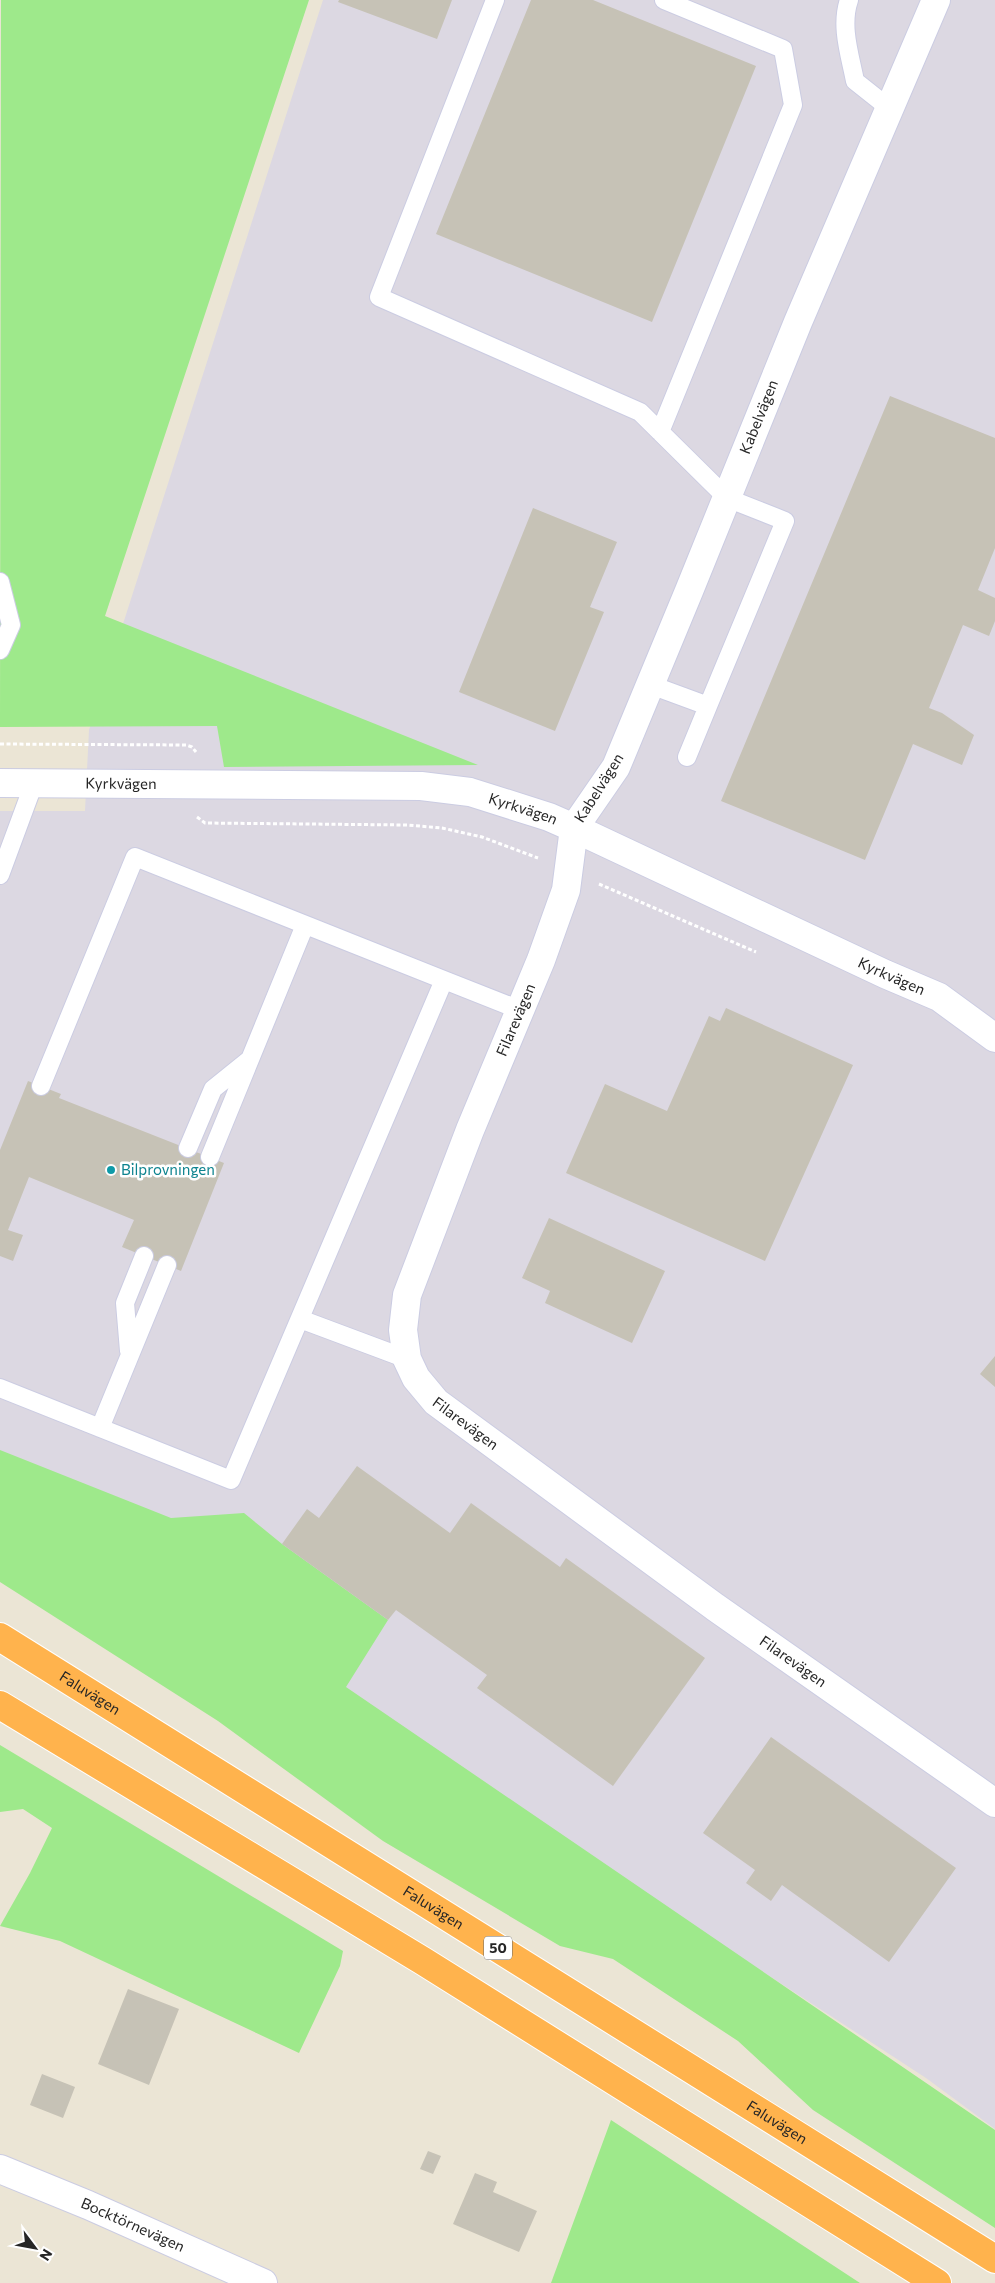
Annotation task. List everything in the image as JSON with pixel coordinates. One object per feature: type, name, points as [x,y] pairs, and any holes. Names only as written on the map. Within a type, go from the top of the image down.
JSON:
[{"type":"highway","name":"Faluvägen","points":[[0,1637],[995,2259]]},
{"type":"highway","points":[[0,1705],[423,1961],[937,2283]]},
{"type":"street","name":"Kabelvägen","points":[[574,828],[616,767],[798,322],[936,0]]},
{"type":"street","name":"Kyrkvägen","points":[[0,783],[422,786],[470,792],[550,817],[786,928],[939,997],[995,1038]]},
{"type":"street","name":"Filarevägen","points":[[574,828],[567,870],[566,890],[541,960],[470,1130],[407,1295],[403,1330],[407,1359],[416,1378],[436,1402],[484,1439],[715,1607],[995,1803]]},
{"type":"street","name":"Bocktörnevägen","points":[[0,2169],[97,2209],[263,2283]]},
{"type":"lane","points":[[495,0],[379,297],[640,412],[727,498],[785,521],[687,756]]},
{"type":"lane","points":[[660,432],[793,105],[784,49],[664,0]]},
{"type":"lane","points":[[849,0],[845,13],[846,29],[855,81],[889,108]]},
{"type":"lane","points":[[0,582],[11,625],[0,650]]},
{"type":"lane","points":[[650,684],[708,706]]},
{"type":"lane","points":[[0,875],[34,783]]},
{"type":"lane","points":[[41,1086],[135,857],[520,1010]]},
{"type":"lane","points":[[210,1157],[305,925]]},
{"type":"lane","points":[[0,1388],[231,1480],[444,980]]},
{"type":"lane","points":[[188,1148],[212,1089],[250,1059]]},
{"type":"lane","points":[[130,1355],[125,1303],[144,1256]]},
{"type":"lane","points":[[100,1428],[167,1265]]},
{"type":"lane","points":[[300,1319],[407,1359]]},
{"type":"lane","points":[[0,1623],[36,1660]]},
{"type":"path","points":[[0,744],[186,745],[192,747],[196,752],[194,813],[198,819],[205,823],[407,825],[442,828],[482,836],[567,870],[758,953]]},
{"type":"shaded area","points":[[323,0],[995,0],[995,2129],[926,2078],[318,1682],[0,1469],[0,811],[85,811],[89,730]]},
{"type":"green space","points":[[1,0],[309,0],[105,616],[478,765],[224,767],[217,726],[0,727]]},
{"type":"green space","points":[[0,1450],[171,1518],[244,1513],[282,1544],[388,1620],[346,1687],[995,2130],[995,2228],[813,2110],[738,2041],[613,1959],[560,1946],[383,1841],[218,1721],[0,1582]]},
{"type":"green space","points":[[0,1745],[343,1951],[340,1966],[299,2053],[60,1941],[0,1926],[30,1873],[52,1828],[23,1809],[0,1812]]},
{"type":"green space","points":[[611,2120],[860,2283],[551,2283]]},
{"type":"building","points":[[339,0],[452,0],[437,39],[338,2]]},
{"type":"building","points":[[531,0],[593,0],[756,66],[652,322],[436,234]]},
{"type":"building","points":[[890,396],[995,438],[995,548],[978,590],[995,598],[995,621],[989,636],[963,625],[929,708],[942,713],[974,735],[962,765],[913,744],[865,860],[721,801]]},
{"type":"building","points":[[533,508],[617,542],[590,607],[604,612],[555,731],[459,692]]},
{"type":"building","points":[[726,1008],[853,1065],[765,1261],[566,1173],[605,1084],[667,1111],[709,1016],[720,1021]]},
{"type":"building","name":"Bilprovningen","points":[[28,1081],[61,1094],[59,1098],[224,1163],[181,1271],[122,1247],[134,1220],[29,1177],[8,1230],[23,1235],[13,1261],[0,1256],[0,1150]]},
{"type":"building","points":[[549,1218],[665,1271],[632,1343],[545,1303],[550,1291],[522,1278]]},
{"type":"building","points":[[995,1356],[995,1387],[980,1374]]},
{"type":"building","points":[[357,1466],[450,1533],[471,1503],[560,1567],[566,1558],[705,1658],[613,1786],[477,1688],[487,1675],[396,1610],[388,1620],[282,1544],[307,1509],[319,1518]]},
{"type":"building","points":[[771,1737],[956,1868],[889,1962],[782,1885],[771,1901],[746,1883],[755,1870],[703,1833]]},
{"type":"building","points":[[128,1989],[179,2009],[149,2085],[98,2064]]},
{"type":"building","points":[[42,2074],[75,2087],[63,2118],[30,2105]]},
{"type":"building","points":[[428,2151],[441,2156],[433,2174],[420,2169]]},
{"type":"building","points":[[475,2173],[497,2182],[493,2192],[537,2211],[519,2252],[453,2224]]},
{"type":"place","name":"Bilprovningen","points":[[111,1170]]}]
